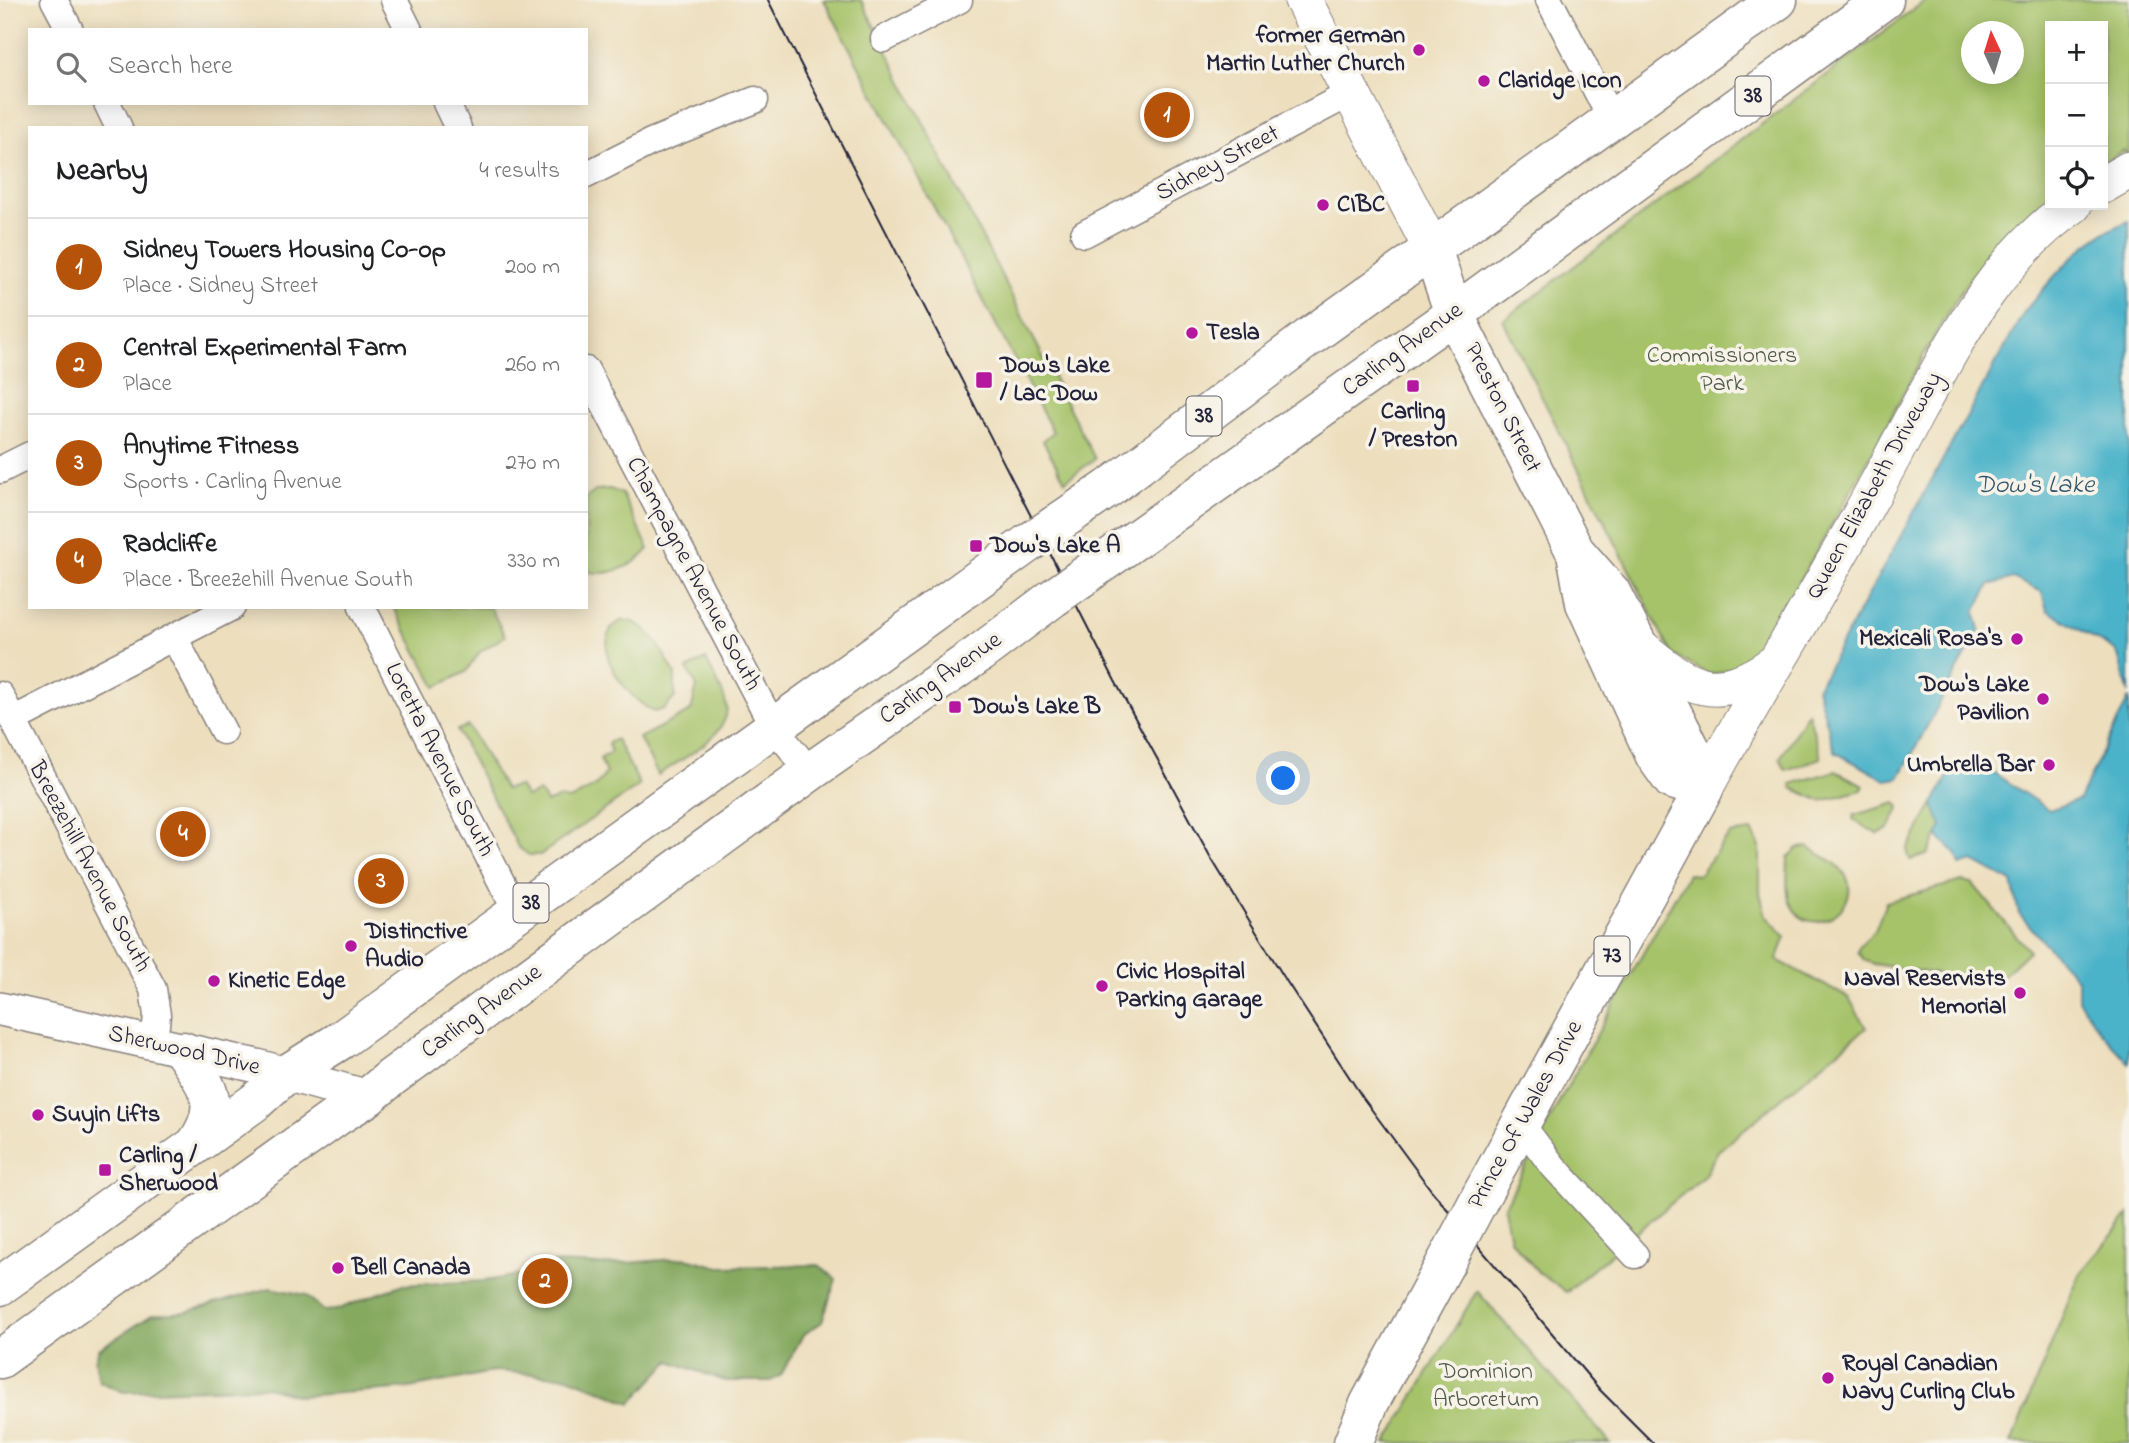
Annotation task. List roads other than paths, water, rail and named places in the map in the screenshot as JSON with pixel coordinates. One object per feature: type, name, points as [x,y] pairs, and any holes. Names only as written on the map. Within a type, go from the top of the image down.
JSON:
[{"type":"main road","name":"Preston Street","points":[[1303,0],[1432,249],[1454,314],[1575,551],[1611,592],[1692,751],[1704,789]]},
{"type":"main road","name":"38","points":[[0,1286],[255,1101],[285,1075],[341,1040],[1778,0]]},
{"type":"main road","name":"Carling Avenue","points":[[0,1359],[167,1237],[368,1097],[810,772],[1454,314],[1884,0]]},
{"type":"main road","points":[[2108,182],[2129,170]]},
{"type":"main road","name":"Queen Elizabeth Driveway","points":[[1704,789],[1830,570],[1944,361],[1981,300],[2013,257],[2050,221],[2066,210]]},
{"type":"main road","name":"Preston Street","points":[[1575,551],[1585,603],[1655,756],[1672,780],[1704,789]]},
{"type":"main road","points":[[1639,646],[1683,680],[1708,687],[1746,680],[1775,663]]},
{"type":"main road","name":"Prince Of Wales Drive","points":[[1353,1443],[1369,1404],[1704,789]]},
{"type":"main road","points":[[168,1047],[201,1077],[212,1099],[211,1114],[205,1132],[196,1144]]},
{"type":"main road","points":[[167,1237],[242,1165],[255,1149],[285,1075]]},
{"type":"street","points":[[54,0],[69,28]]},
{"type":"street","points":[[394,0],[408,28]]},
{"type":"street","points":[[884,39],[959,0]]},
{"type":"street","points":[[1549,0],[1612,121]]},
{"type":"street","name":"Sidney Street","points":[[1084,234],[1351,93]]},
{"type":"street","points":[[588,174],[651,142],[755,100]]},
{"type":"street","points":[[108,105],[119,126]]},
{"type":"street","points":[[447,105],[457,126]]},
{"type":"street","name":"Champagne Avenue South","points":[[588,374],[773,726],[810,772]]},
{"type":"street","points":[[0,470],[28,456]]},
{"type":"street","points":[[13,720],[228,609]]},
{"type":"street","name":"Loretta Avenue South","points":[[363,609],[517,913]]},
{"type":"street","points":[[174,637],[223,731]]},
{"type":"street","name":"Breezehill Avenue South","points":[[0,695],[153,989],[168,1047]]},
{"type":"street","name":"Sherwood Drive","points":[[0,1009],[257,1066],[368,1097]]},
{"type":"street","points":[[1520,1124],[1553,1167],[1635,1255]]},
{"type":"water","name":"Dow's Lake","points":[[2129,221],[2129,694],[2117,652],[2047,610],[2042,592],[2013,578],[1990,585],[1975,612],[1980,629],[1899,778],[1886,780],[1835,752],[1817,688],[2024,312],[2084,247]]},
{"type":"water","points":[[2129,698],[2129,1063],[2101,1032],[2078,1000],[2078,980],[2019,914],[2012,882],[1973,861],[1960,865],[1956,853],[1937,836],[1942,827],[1933,804],[1954,765],[1973,759],[2049,810],[2079,800]]},
{"type":"tram line","points":[[768,0],[1115,681],[1211,858],[1287,982],[1363,1098],[1431,1190],[1600,1390],[1653,1443]]},
{"type":"place","name":"former German Martin Luther Church","points":[[1419,50]]},
{"type":"place","name":"Claridge Icon","points":[[1484,81]]},
{"type":"place","name":"Sidney Towers Housing Co-op","points":[[1167,115]]},
{"type":"place","name":"CIBC","points":[[1323,205]]},
{"type":"place","name":"Tesla","points":[[1192,333]]},
{"type":"place","name":"Dow's Lake / Lac Dow","points":[[984,380]]},
{"type":"place","name":"Carling / Preston","points":[[1413,386]]},
{"type":"place","name":"Dow's Lake A","points":[[976,546]]},
{"type":"place","name":"Mexicali Rosa's","points":[[2017,639]]},
{"type":"place","name":"Dow's Lake Pavilion","points":[[2043,699]]},
{"type":"place","name":"Dow's Lake B","points":[[955,707]]},
{"type":"place","name":"Umbrella Bar","points":[[2049,765]]},
{"type":"place","name":"Radcliffe","points":[[183,834]]},
{"type":"place","name":"Anytime Fitness","points":[[381,881]]},
{"type":"place","name":"Distinctive Audio","points":[[351,946]]},
{"type":"place","name":"Kinetic Edge","points":[[214,981]]},
{"type":"place","name":"Civic Hospital Parking Garage","points":[[1102,986]]},
{"type":"place","name":"Naval Reservists Memorial","points":[[2020,993]]},
{"type":"place","name":"Suyin Lifts","points":[[38,1115]]},
{"type":"place","name":"Carling / Sherwood","points":[[105,1170]]},
{"type":"place","name":"Bell Canada","points":[[338,1268]]},
{"type":"place","name":"Central Experimental Farm","points":[[545,1281]]},
{"type":"place","name":"Royal Canadian Navy Curling Club","points":[[1828,1378]]},
{"type":"park label","name":"Commissioners Park","points":[[1722,370]]},
{"type":"park label","name":"Dominion Arboretum","points":[[1486,1386]]}]
